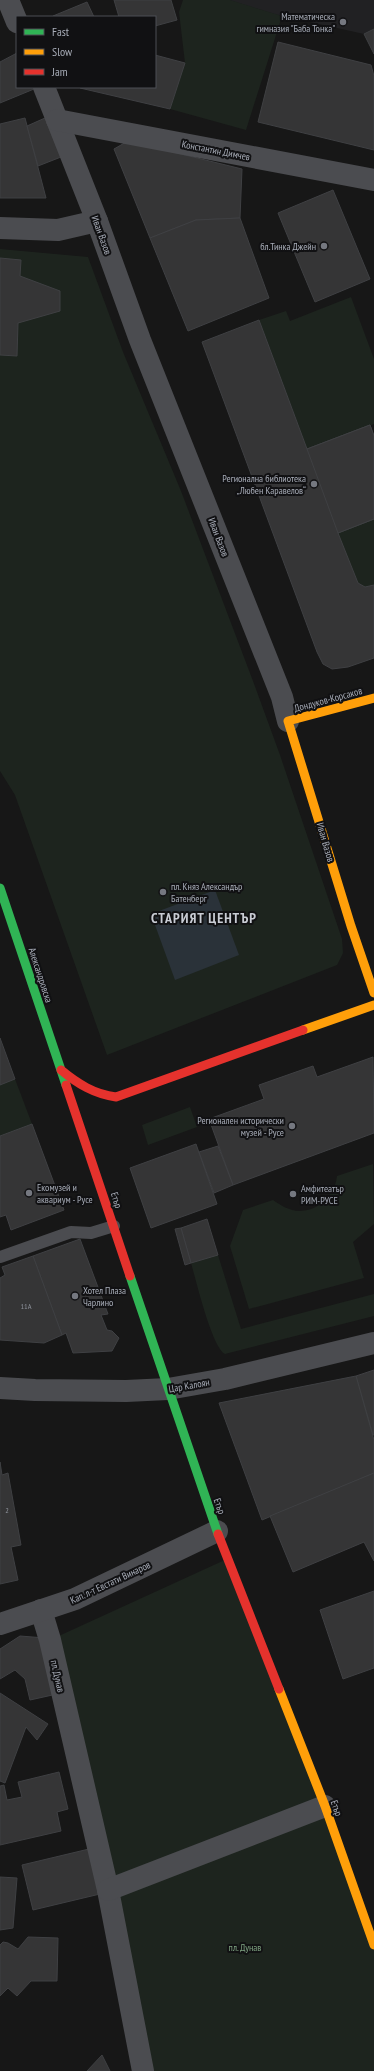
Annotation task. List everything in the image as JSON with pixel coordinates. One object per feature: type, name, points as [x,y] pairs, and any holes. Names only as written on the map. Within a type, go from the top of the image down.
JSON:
[{"type":"street","points":[[8,0],[16,20]]},
{"type":"street","name":"Иван Вазов","points":[[44,88],[97,221],[140,340],[279,690],[304,766],[362,961],[374,993]]},
{"type":"street","name":"Константин Димчев","points":[[57,120],[374,180]]},
{"type":"street","points":[[0,228],[58,230],[97,221]]},
{"type":"street","name":"Дондуков-Корсаков","points":[[288,721],[374,698]]},
{"type":"street","name":"Александровска","points":[[0,888],[61,1070]]},
{"type":"street","points":[[61,1070],[88,1090],[101,1096],[116,1098],[374,1005]]},
{"type":"street","name":"Етър","points":[[61,1070],[217,1531],[325,1806],[374,1945]]},
{"type":"street","name":"Цар Калоян","points":[[0,1388],[126,1391],[168,1389],[225,1378],[374,1343]]},
{"type":"street","name":"Кап. л-т Евстати Винаров","points":[[0,1624],[75,1599],[217,1531]]},
{"type":"street","name":"пл. Дунав","points":[[41,1610],[50,1640],[108,1890],[143,2071]]},
{"type":"street","points":[[108,1890],[325,1806]]},
{"type":"lane","points":[[0,1257],[71,1232],[91,1233],[114,1226]]},
{"type":"shaded area","name":"Математическа гимназия \"Баба Тонка\"","points":[[229,0],[374,0],[374,29],[364,34],[274,14]]},
{"type":"shaded area","points":[[215,890],[239,955],[175,980],[151,914]]},
{"type":"green space","points":[[183,0],[230,0],[282,16],[246,130],[170,109],[185,63],[179,12]]},
{"type":"green space","points":[[0,249],[88,257],[123,352],[181,491],[253,681],[280,755],[342,939],[343,953],[337,965],[107,1055],[15,795],[0,771]]},
{"type":"green space","points":[[351,297],[374,359],[374,424],[307,449],[259,320],[286,311],[290,321]]},
{"type":"green space","points":[[374,519],[374,585],[365,587],[358,583],[338,533]]},
{"type":"green space","points":[[15,1079],[32,1124],[0,1136],[0,1085]]},
{"type":"green space","points":[[190,1107],[197,1127],[148,1145],[142,1125]]},
{"type":"green space","points":[[373,1164],[374,1224],[353,1242],[364,1278],[249,1309],[230,1246],[243,1210],[273,1200],[296,1211],[313,1208],[325,1201],[336,1183],[337,1176]]},
{"type":"green space","points":[[218,1255],[241,1329],[374,1294],[374,1316],[225,1354],[215,1340],[210,1327],[191,1263]]},
{"type":"green space","name":"пл. Дунав","points":[[227,1559],[374,1945],[374,2071],[143,2071],[50,1640]]},
{"type":"building","points":[[114,0],[171,0],[177,20],[156,26],[156,16],[119,16]]},
{"type":"building","points":[[87,2],[94,16],[53,16]]},
{"type":"building","points":[[374,29],[374,54],[364,34]]},
{"type":"building","points":[[278,42],[371,65],[374,76],[374,150],[258,122]]},
{"type":"building","points":[[16,54],[16,88],[34,89],[0,103],[0,62]]},
{"type":"building","points":[[156,55],[185,63],[170,109],[80,88],[156,88]]},
{"type":"building","points":[[25,118],[46,198],[0,198],[0,124]]},
{"type":"building","points":[[45,118],[61,157],[38,166],[27,126]]},
{"type":"building","points":[[128,141],[242,169],[240,218],[196,220],[150,238],[114,149]]},
{"type":"building","name":"бл.Тинка Джейн","points":[[333,190],[370,279],[315,302],[278,213]]},
{"type":"building","points":[[240,218],[269,298],[188,331],[150,238],[196,220]]},
{"type":"building","points":[[0,258],[21,260],[20,276],[60,291],[60,311],[18,323],[17,356],[0,355]]},
{"type":"building","name":"Регионална библиотека „Любен Каравелов“","points":[[259,320],[307,449],[370,425],[374,436],[374,519],[338,533],[358,583],[365,587],[374,585],[374,658],[348,667],[332,669],[323,664],[317,652],[202,342]]},
{"type":"building","points":[[370,425],[374,436],[374,519],[338,533],[307,449]]},
{"type":"building","points":[[0,1038],[15,1079],[0,1085]]},
{"type":"building","name":"Регионален исторически музей - Русе","points":[[373,1057],[374,1133],[233,1185],[209,1119],[264,1099],[259,1085],[313,1066],[317,1077]]},
{"type":"building","name":"Екомузей и аквариум - Русе","points":[[32,1124],[64,1210],[11,1230],[6,1215],[0,1217],[0,1136]]},
{"type":"building","points":[[196,1144],[217,1204],[151,1228],[130,1168]]},
{"type":"building","points":[[218,1146],[233,1185],[214,1193],[199,1152]]},
{"type":"building","points":[[207,1219],[218,1255],[191,1263],[181,1228]]},
{"type":"building","points":[[181,1228],[191,1263],[185,1265],[175,1229]]},
{"type":"building","name":"Хотел Плаза Чарлино","points":[[80,1239],[108,1314],[101,1315],[107,1330],[112,1331],[119,1338],[112,1351],[73,1353],[66,1333],[62,1335],[33,1256]]},
{"type":"building","points":[[33,1256],[62,1335],[44,1343],[0,1340],[0,1278],[5,1275],[2,1267]]},
{"type":"building","points":[[374,1370],[374,1435],[373,1435],[356,1376]]},
{"type":"building","points":[[356,1376],[374,1440],[374,1473],[262,1520],[219,1403]]},
{"type":"building","points":[[0,1462],[2,1475],[8,1473],[21,1545],[11,1547],[18,1580],[0,1584]]},
{"type":"building","points":[[374,1473],[374,1561],[364,1542],[293,1572],[270,1516]]},
{"type":"building","points":[[374,1591],[374,1668],[343,1679],[320,1610]]},
{"type":"building","points":[[20,1636],[45,1638],[57,1694],[30,1700],[25,1679],[15,1670],[0,1679],[0,1649]]},
{"type":"building","points":[[0,1693],[48,1724],[37,1740],[26,1727],[5,1783],[0,1781]]},
{"type":"building","points":[[59,1772],[68,1809],[57,1812],[61,1831],[0,1845],[0,1786],[4,1785],[7,1800],[22,1797],[18,1782]]},
{"type":"building","points":[[89,1849],[100,1894],[33,1910],[22,1865]]},
{"type":"building","points":[[0,1877],[17,1878],[13,1928],[0,1930]]},
{"type":"building","points":[[28,1937],[58,1938],[57,1981],[31,1981],[17,1996],[8,1988],[0,1996],[0,1945],[3,1942],[8,1943],[18,1949]]},
{"type":"building","points":[[102,2055],[110,2071],[87,2071]]},
{"type":"traffic: fast","points":[[0,888],[66,1085]]},
{"type":"traffic: fast","points":[[130,1276],[218,1534]]},
{"type":"traffic: slow","points":[[374,698],[288,721],[351,926],[374,993]]},
{"type":"traffic: slow","points":[[303,1030],[374,1005]]},
{"type":"traffic: slow","points":[[279,1689],[325,1806],[374,1945]]},
{"type":"traffic: jam","points":[[61,1070],[74,1080],[93,1091],[116,1097],[303,1030]]},
{"type":"traffic: jam","points":[[66,1085],[130,1276]]},
{"type":"traffic: jam","points":[[218,1534],[279,1689]]},
{"type":"place","name":"Математическа гимназия \"Баба Тонка\"","points":[[343,22]]},
{"type":"place","name":"бл.Тинка Джейн","points":[[324,246]]},
{"type":"place","name":"Регионална библиотека „Любен Каравелов“","points":[[314,484]]},
{"type":"place","name":"пл. Княз Александър Батенберг","points":[[163,892]]},
{"type":"place","name":"Регионален исторически музей - Русе","points":[[292,1126]]},
{"type":"place","name":"Екомузей и аквариум - Русе","points":[[29,1193]]},
{"type":"place","name":"Амфитеатър РИМ-РУСЕ","points":[[293,1194]]},
{"type":"place","name":"Хотел Плаза Чарлино","points":[[75,1296]]},
{"type":"district","name":"СТАРИЯТ ЦЕНТЪР","points":[[204,918]]}]
